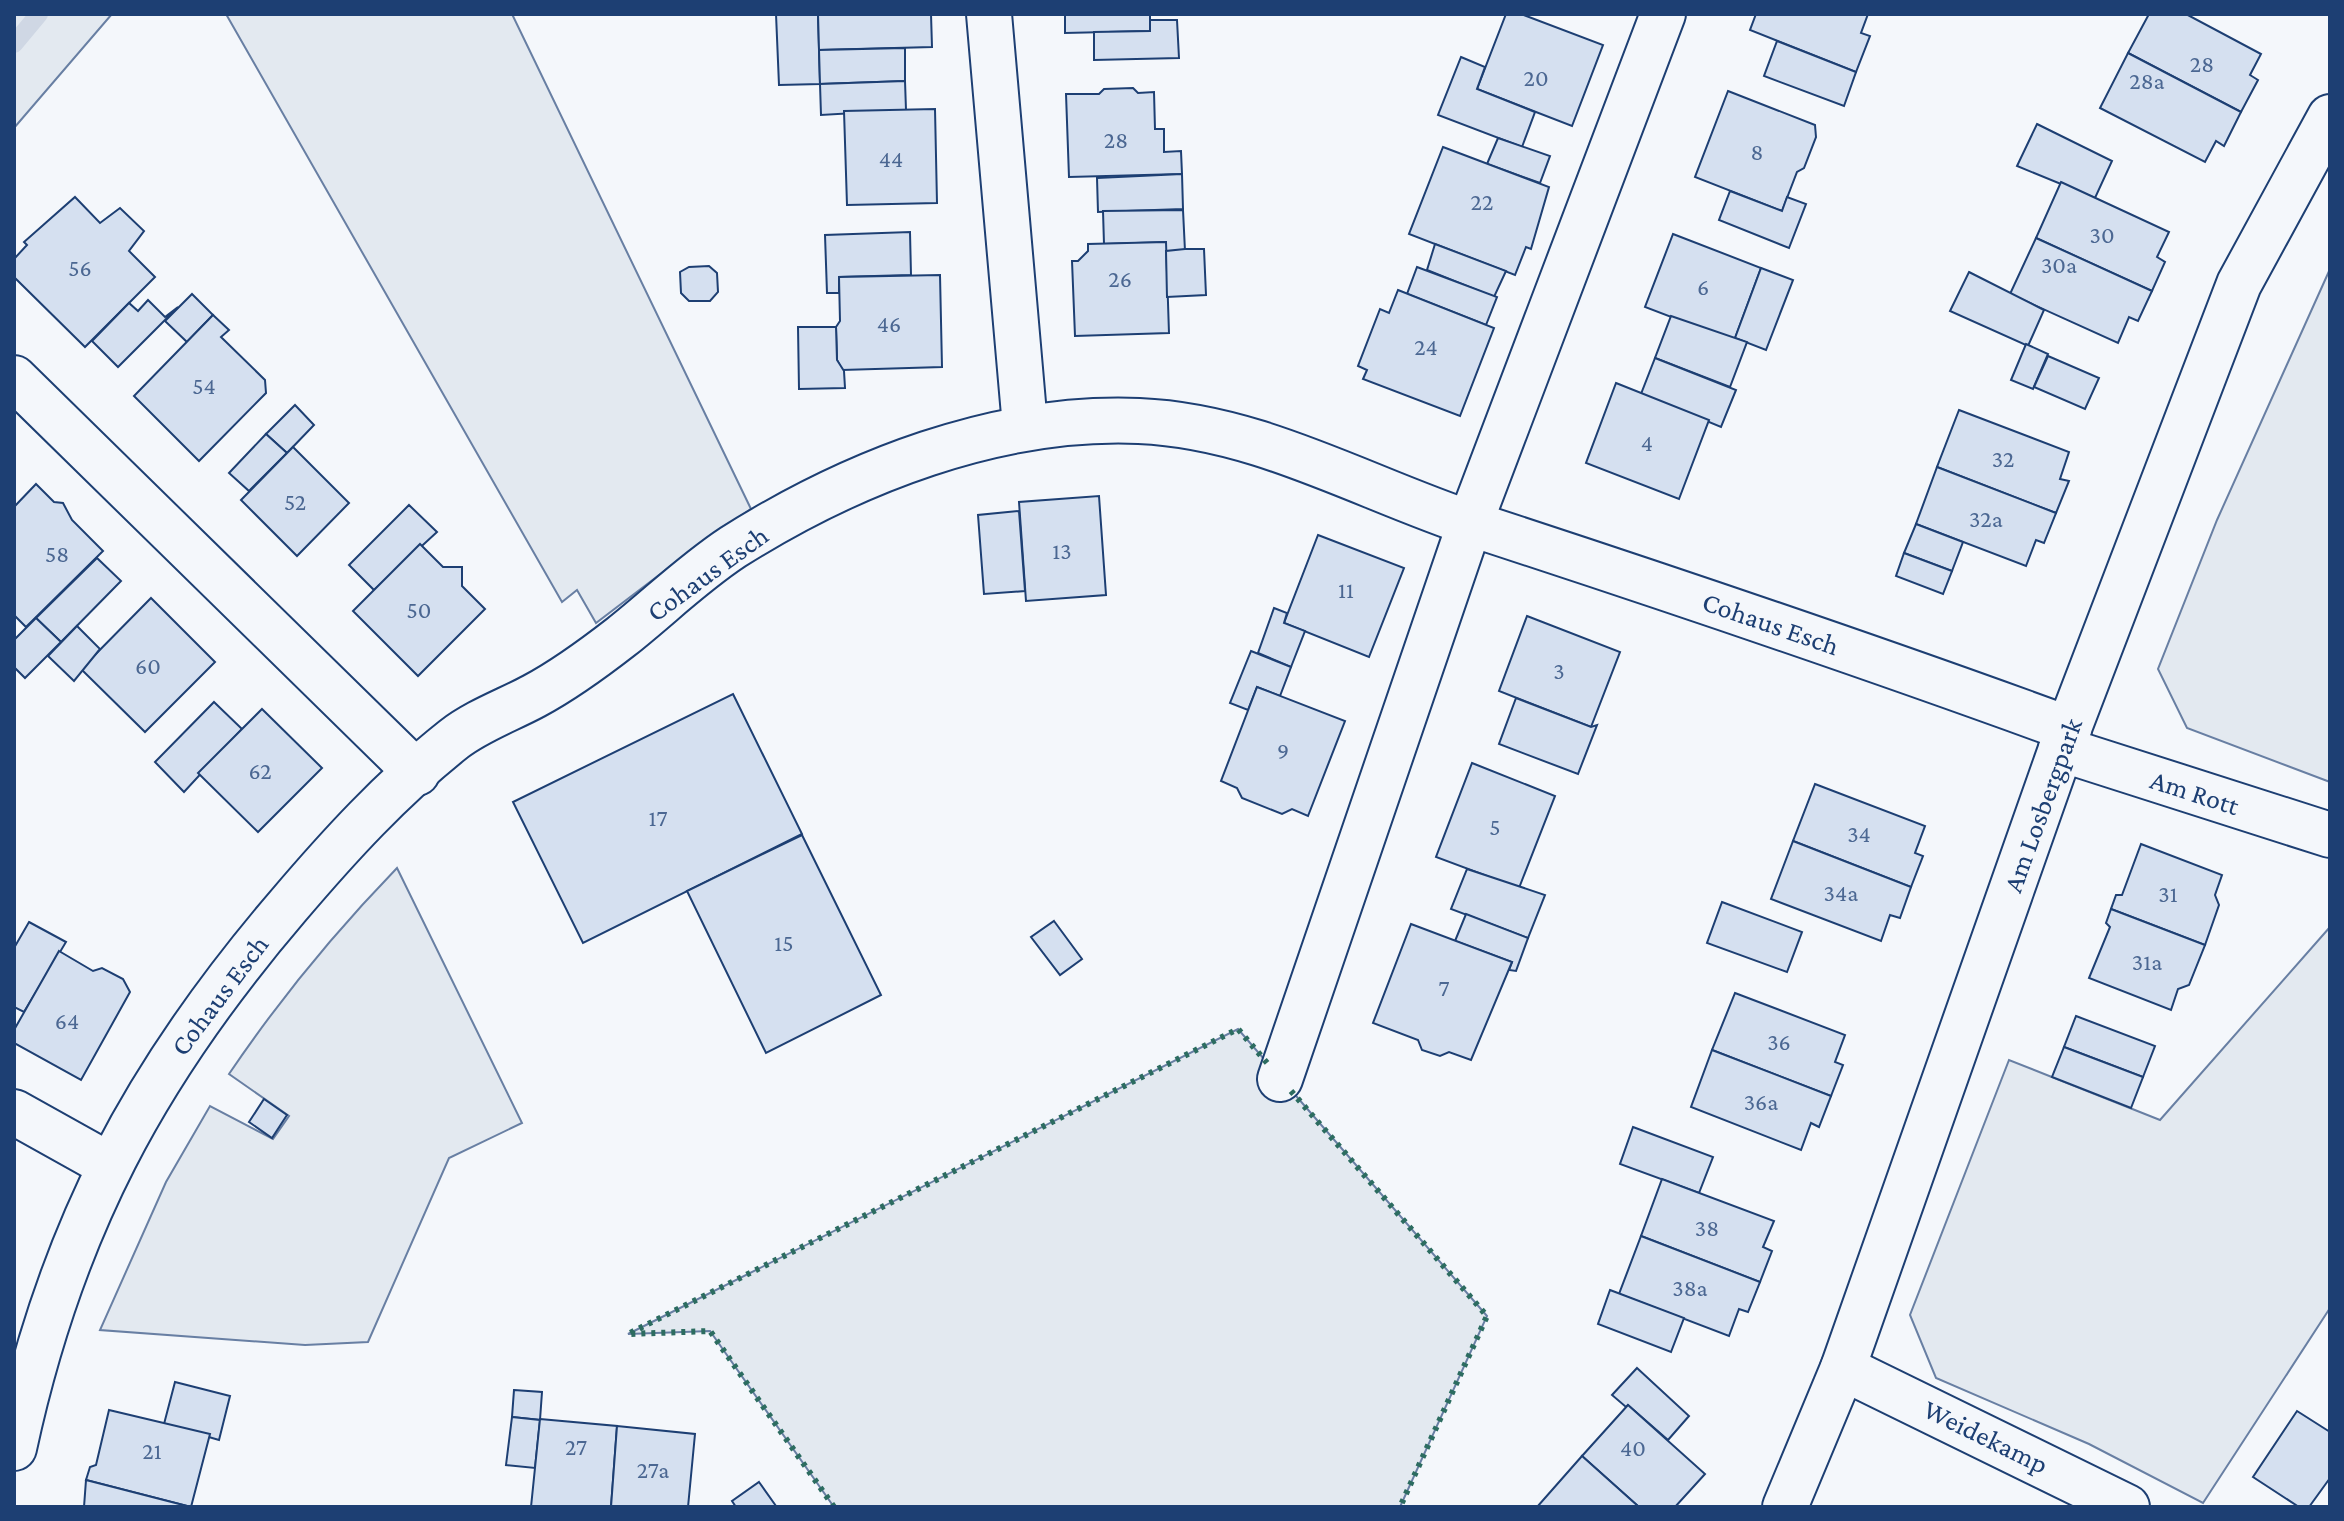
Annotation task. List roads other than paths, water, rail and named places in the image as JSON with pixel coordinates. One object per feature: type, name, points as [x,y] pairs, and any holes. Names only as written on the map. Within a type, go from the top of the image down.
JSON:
[{"type":"street","points":[[989,14],[1025,426]]},
{"type":"street","points":[[1280,1079],[1470,523],[1663,14]]},
{"type":"street","name":"Am Losbergpark","points":[[1785,1507],[1843,1368],[2065,739],[2239,284],[2330,117]]},
{"type":"street","points":[[14,378],[417,773]]},
{"type":"street","name":"Cohaus Esch","points":[[14,1448],[25,1395],[68,1258],[109,1165],[184,1036],[248,953],[349,833],[459,735],[544,691],[623,635],[679,586],[747,540],[827,495],[897,465],[1025,426],[1142,421],[1263,442],[1470,523],[1725,606],[2065,739]]},
{"type":"street","name":"Am Rott","points":[[2065,739],[2330,835]]},
{"type":"street","points":[[14,1112],[109,1165]]},
{"type":"street","name":"Weidekamp","points":[[1843,1368],[2127,1507]]},
{"type":"waterway","points":[[14,44],[39,14]]}]
